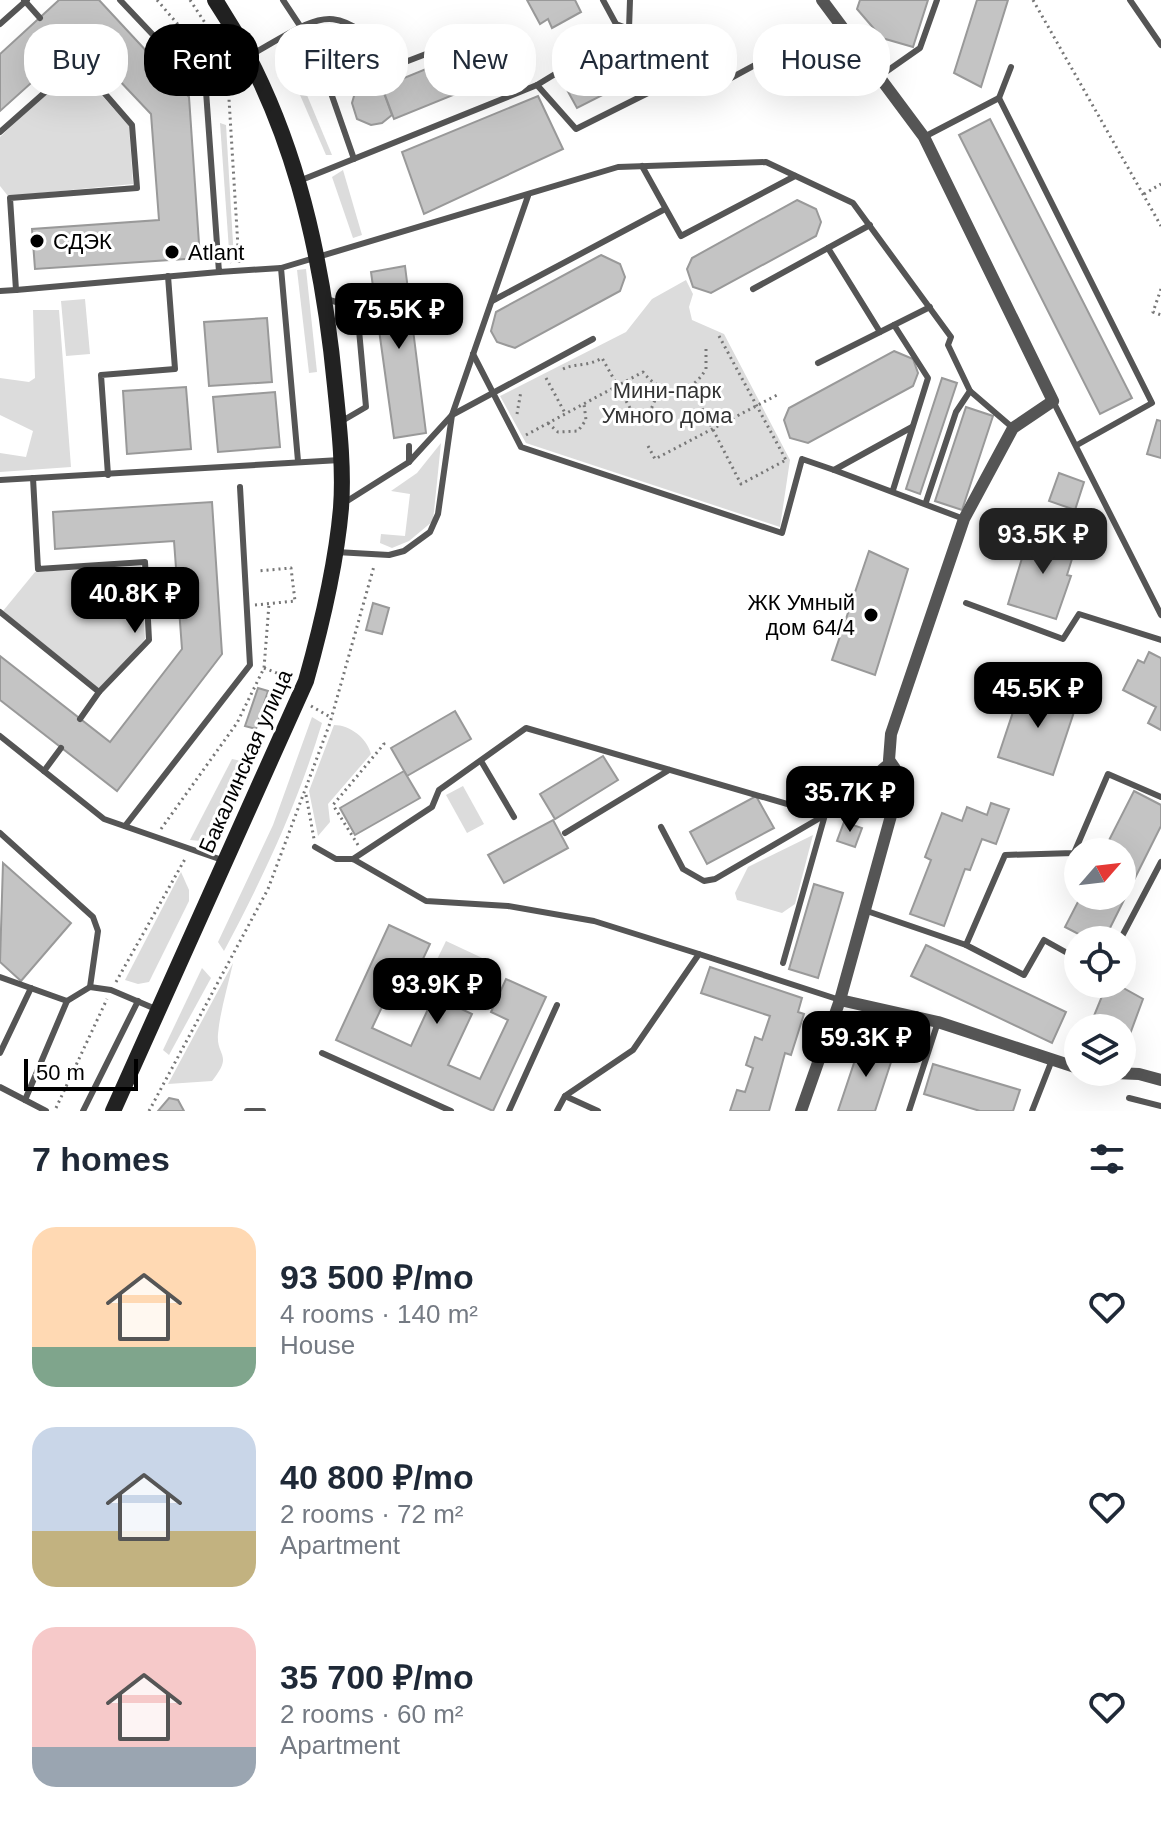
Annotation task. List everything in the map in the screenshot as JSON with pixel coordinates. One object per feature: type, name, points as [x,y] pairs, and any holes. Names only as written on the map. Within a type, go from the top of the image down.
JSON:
[{"type":"main road","name":"Бакалинская улица","points":[[215,0],[228,24]]},
{"type":"main road","name":"Бакалинская улица","points":[[113,1111],[306,681],[336,552],[342,504],[339,423],[326,299],[299,181],[277,118],[259,81]]},
{"type":"street","points":[[822,0],[840,24]]},
{"type":"street","points":[[801,1111],[840,1000],[897,794],[900,776],[889,760],[891,734],[964,519],[1013,428],[1053,401],[924,137],[890,90]]},
{"type":"street","points":[[840,1000],[938,1022],[1064,1064]]},
{"type":"street","points":[[1136,1074],[1161,1080]]},
{"type":"lane","points":[[0,24],[25,0],[40,18]]},
{"type":"lane","points":[[120,0],[206,91],[219,272]]},
{"type":"lane","points":[[283,0],[299,24]]},
{"type":"lane","points":[[603,0],[616,24]]},
{"type":"lane","points":[[629,24],[630,0]]},
{"type":"lane","points":[[890,69],[920,48],[937,0]]},
{"type":"lane","points":[[1130,0],[1161,45]]},
{"type":"lane","points":[[307,24],[317,19],[339,17],[352,24]]},
{"type":"lane","points":[[924,137],[999,98],[1011,67]]},
{"type":"lane","points":[[299,181],[537,85],[552,76]]},
{"type":"lane","points":[[537,85],[576,129],[642,96]]},
{"type":"lane","points":[[0,132],[41,96]]},
{"type":"lane","points":[[16,290],[10,198],[137,188],[132,125],[107,96]]},
{"type":"lane","points":[[332,96],[354,159]]},
{"type":"lane","points":[[999,98],[1152,403],[1161,406]]},
{"type":"lane","points":[[0,291],[281,268],[618,167],[766,162],[853,203],[951,337],[948,345],[970,391],[1013,428]]},
{"type":"lane","points":[[642,166],[681,236],[795,176]]},
{"type":"lane","points":[[336,552],[377,554],[404,551],[430,532],[438,514],[452,415],[528,196]]},
{"type":"lane","points":[[492,301],[665,209]]},
{"type":"lane","points":[[753,289],[870,225]]},
{"type":"lane","points":[[828,248],[880,332]]},
{"type":"lane","points":[[281,268],[298,461]]},
{"type":"lane","points":[[108,475],[101,375],[175,369],[168,276]]},
{"type":"lane","points":[[326,299],[357,308],[366,407],[339,423]]},
{"type":"lane","points":[[818,363],[930,307]]},
{"type":"lane","points":[[893,490],[928,378],[894,325]]},
{"type":"lane","points":[[342,504],[409,462],[452,415],[593,339]]},
{"type":"lane","points":[[473,354],[521,447],[782,533],[802,459],[926,502],[964,519]]},
{"type":"lane","points":[[926,502],[956,412],[970,391]]},
{"type":"lane","points":[[1053,401],[1161,615]]},
{"type":"lane","points":[[1077,445],[1152,403]]},
{"type":"lane","points":[[834,470],[912,427]]},
{"type":"lane","points":[[409,446],[409,462]]},
{"type":"lane","points":[[0,480],[340,460]]},
{"type":"lane","points":[[33,478],[38,569],[145,562],[149,640],[99,692],[80,719]]},
{"type":"lane","points":[[125,826],[250,665],[240,487]]},
{"type":"lane","points":[[966,603],[1063,639],[1079,614],[1161,640]]},
{"type":"lane","points":[[0,612],[99,692]]},
{"type":"lane","points":[[353,859],[432,807],[439,790],[526,728],[825,815]]},
{"type":"lane","points":[[0,736],[104,819],[225,861]]},
{"type":"lane","points":[[44,771],[61,748]]},
{"type":"lane","points":[[661,827],[683,869],[704,881],[731,871],[825,815],[889,760]]},
{"type":"lane","points":[[481,761],[514,817]]},
{"type":"lane","points":[[565,833],[669,770]]},
{"type":"lane","points":[[966,945],[1005,855],[1074,853],[1108,774],[1161,797]]},
{"type":"lane","points":[[783,963],[825,815]]},
{"type":"lane","points":[[0,833],[79,901],[93,917],[98,931],[90,987]]},
{"type":"lane","points":[[315,847],[336,859],[353,859],[426,901],[508,906],[594,921],[840,1000]]},
{"type":"lane","points":[[1127,926],[1161,862]]},
{"type":"lane","points":[[864,910],[966,945],[1024,975],[1044,940],[1064,951]]},
{"type":"lane","points":[[557,1111],[565,1096],[633,1050],[699,954]]},
{"type":"lane","points":[[0,977],[67,1001]]},
{"type":"lane","points":[[25,1100],[67,1001],[90,987],[111,990],[158,1010]]},
{"type":"lane","points":[[0,1053],[31,988]]},
{"type":"lane","points":[[83,1111],[138,1001]]},
{"type":"lane","points":[[509,1111],[557,1005]]},
{"type":"lane","points":[[909,1111],[938,1022]]},
{"type":"lane","points":[[322,1053],[451,1111]]},
{"type":"lane","points":[[1032,1111],[1052,1060]]},
{"type":"lane","points":[[0,1087],[46,1111]]},
{"type":"lane","points":[[565,1096],[598,1111]]},
{"type":"lane","points":[[1129,1098],[1161,1106]]},
{"type":"lane","points":[[247,1111],[263,1111]]},
{"type":"path","points":[[190,0],[206,24]]},
{"type":"path","points":[[1033,0],[1161,226]]},
{"type":"path","points":[[1144,194],[1161,184]]},
{"type":"path","points":[[1161,289],[1153,312],[1161,315]]},
{"type":"path","points":[[719,336],[786,460]]},
{"type":"path","points":[[518,439],[643,372],[660,388],[681,390],[691,386],[706,369],[706,346]]},
{"type":"path","points":[[565,413],[546,378],[571,365],[589,366],[602,358],[634,415]]},
{"type":"path","points":[[517,421],[518,392],[532,385]]},
{"type":"path","points":[[691,386],[741,484],[786,460],[802,459]]},
{"type":"path","points":[[647,419],[660,388]]},
{"type":"path","points":[[648,446],[655,459],[779,394]]},
{"type":"path","points":[[548,423],[565,434],[578,431],[586,420],[584,404]]},
{"type":"path","points":[[149,1111],[268,889],[332,718],[377,554]]},
{"type":"path","points":[[245,572],[291,568],[295,601],[247,606]]},
{"type":"path","points":[[156,837],[237,723],[264,668],[269,604]]},
{"type":"path","points":[[264,668],[279,674],[274,688]]},
{"type":"path","points":[[335,708],[341,711]]},
{"type":"path","points":[[318,710],[332,718]]},
{"type":"path","points":[[363,852],[333,805],[384,744],[382,739]]},
{"type":"path","points":[[305,791],[315,847]]},
{"type":"path","points":[[54,1111],[111,990],[191,849]]},
{"type":"green space","points":[[43,96],[102,96],[129,126],[133,184],[8,196],[0,186],[0,137]]},
{"type":"green space","points":[[300,96],[307,96],[332,155],[326,155]]},
{"type":"green space","points":[[220,123],[226,125],[234,260],[230,264]]},
{"type":"green space","points":[[343,170],[362,235],[353,238],[332,177]]},
{"type":"green space","points":[[306,269],[317,372],[309,373],[297,270]]},
{"type":"green space","name":"Мини-парк Умного дома","points":[[686,280],[693,294],[689,307],[692,320],[724,334],[790,460],[780,527],[526,443],[500,396],[626,332],[652,299]]},
{"type":"green space","points":[[85,299],[90,354],[66,356],[61,301]]},
{"type":"green space","points":[[33,310],[59,310],[71,467],[0,472],[0,453],[26,457],[33,431],[0,415],[0,378],[29,382],[35,378]]},
{"type":"green space","points":[[441,443],[433,521],[409,541],[392,548],[380,543],[381,534],[405,536],[410,494],[391,491],[417,473]]},
{"type":"green space","points":[[141,566],[145,639],[101,690],[3,611],[35,572]]},
{"type":"green space","points":[[312,717],[322,723],[302,782],[266,868],[224,951],[218,942],[273,825]]},
{"type":"green space","points":[[334,725],[346,727],[357,734],[371,754],[328,804],[330,822],[318,836],[309,791]]},
{"type":"green space","points":[[232,759],[246,762],[212,842],[190,840]]},
{"type":"green space","points":[[463,786],[484,824],[467,833],[446,795]]},
{"type":"green space","points":[[813,835],[795,904],[782,913],[737,900],[735,893],[748,867]]},
{"type":"green space","points":[[181,872],[189,890],[189,901],[149,982],[138,984],[125,980]]},
{"type":"green space","points":[[446,941],[493,963],[472,1006],[425,984]]},
{"type":"green space","points":[[233,963],[219,1025],[222,1066],[212,1081],[168,1084]]},
{"type":"green space","points":[[202,968],[211,978],[169,1055],[163,1050]]},
{"type":"building","points":[[59,0],[99,0],[121,24],[33,24]]},
{"type":"building","points":[[527,0],[575,0],[581,12],[559,24],[552,24],[552,28],[548,19],[540,24]]},
{"type":"building","points":[[860,0],[928,0],[913,47],[890,40],[890,24],[870,24],[857,9]]},
{"type":"building","points":[[977,0],[1008,0],[981,87],[954,73]]},
{"type":"building","points":[[128,31],[144,48],[144,96],[189,97],[200,258],[35,269],[32,229],[159,220],[151,114],[128,90]]},
{"type":"building","points":[[24,32],[24,89],[0,111],[0,54]]},
{"type":"building","points":[[424,70],[424,96],[451,96],[394,119],[385,96],[408,96],[408,76]]},
{"type":"building","points":[[354,96],[385,96],[392,115],[382,123],[371,125],[357,119],[352,103]]},
{"type":"building","points":[[538,96],[563,149],[424,214],[402,152]]},
{"type":"building","points":[[570,96],[601,96],[577,108]]},
{"type":"building","points":[[990,119],[1132,398],[1100,414],[959,135]]},
{"type":"building","points":[[797,200],[816,209],[821,222],[816,236],[711,293],[693,287],[687,269],[692,258]]},
{"type":"building","points":[[601,255],[620,264],[625,277],[620,291],[515,348],[497,342],[491,331],[496,312]]},
{"type":"building","points":[[405,266],[426,433],[394,438],[371,272]]},
{"type":"building","points":[[267,318],[272,382],[209,386],[204,322]]},
{"type":"building","points":[[894,351],[913,359],[918,373],[913,386],[808,443],[790,438],[784,420],[789,408]]},
{"type":"building","points":[[942,378],[957,383],[920,494],[906,489]]},
{"type":"building","points":[[186,387],[191,449],[127,454],[123,391]]},
{"type":"building","points":[[275,392],[280,447],[218,452],[213,397]]},
{"type":"building","points":[[966,407],[993,416],[962,510],[935,501]]},
{"type":"building","points":[[1157,420],[1161,421],[1161,458],[1147,454]]},
{"type":"building","points":[[1059,473],[1084,482],[1075,510],[1049,501]]},
{"type":"building","points":[[212,502],[222,654],[117,791],[0,700],[0,656],[110,742],[182,649],[174,541],[55,549],[53,512]]},
{"type":"building","points":[[1030,532],[1076,546],[1067,575],[1071,576],[1056,619],[1008,604]]},
{"type":"building","name":"ЖК Умный дом 64/4","points":[[869,551],[908,569],[875,675],[832,660]]},
{"type":"building","points":[[373,603],[389,608],[382,634],[366,630]]},
{"type":"building","points":[[1149,652],[1161,658],[1161,730],[1148,723],[1156,707],[1123,690],[1138,660],[1144,663]]},
{"type":"building","points":[[1022,685],[1077,703],[1053,775],[998,757]]},
{"type":"building","points":[[258,688],[268,691],[256,729],[245,726]]},
{"type":"building","points":[[455,711],[471,739],[407,776],[391,748]]},
{"type":"building","points":[[603,756],[618,780],[555,819],[540,794]]},
{"type":"building","points":[[404,771],[420,798],[355,835],[340,808]]},
{"type":"building","points":[[1134,791],[1161,805],[1161,826],[1136,876],[1136,838],[1110,838]]},
{"type":"building","points":[[756,796],[774,828],[707,864],[690,832]]},
{"type":"building","points":[[991,803],[1009,809],[996,844],[982,839],[970,870],[965,869],[944,926],[910,914],[931,860],[925,857],[942,813],[962,821],[967,807],[987,815]]},
{"type":"building","points":[[553,820],[568,848],[504,883],[488,855]]},
{"type":"building","points":[[844,822],[862,828],[855,847],[837,841]]},
{"type":"building","points":[[3,863],[71,923],[21,981],[0,962]]},
{"type":"building","points":[[814,884],[843,893],[818,978],[789,969]]},
{"type":"building","points":[[1074,910],[1119,910],[1111,926],[1066,926]]},
{"type":"building","points":[[389,925],[430,944],[415,976],[400,969],[372,1028],[411,1046],[434,996],[472,1014],[448,1065],[480,1079],[508,1020],[491,1012],[506,979],[546,997],[493,1111],[336,1040]]},
{"type":"building","points":[[926,945],[1066,1012],[1052,1043],[911,976]]},
{"type":"building","points":[[710,967],[802,998],[798,1012],[804,1014],[791,1055],[785,1053],[769,1111],[730,1111],[737,1090],[745,1092],[753,1068],[746,1065],[755,1037],[762,1040],[770,1016],[701,993]]},
{"type":"building","points":[[1136,995],[1143,999],[1136,1018],[1136,1014],[1095,1014],[1101,998],[1136,998]]},
{"type":"building","points":[[861,1042],[894,1053],[875,1111],[838,1111]]},
{"type":"building","points":[[933,1064],[1020,1090],[1013,1111],[980,1111],[924,1094]]},
{"type":"building","points":[[169,1098],[178,1100],[184,1111],[158,1111]]},
{"type":"place","name":"СДЭК","points":[[37,241]]},
{"type":"place","name":"Atlant","points":[[172,252]]},
{"type":"place","name":"ЖК Умный дом 64/4","points":[[871,615]]}]
